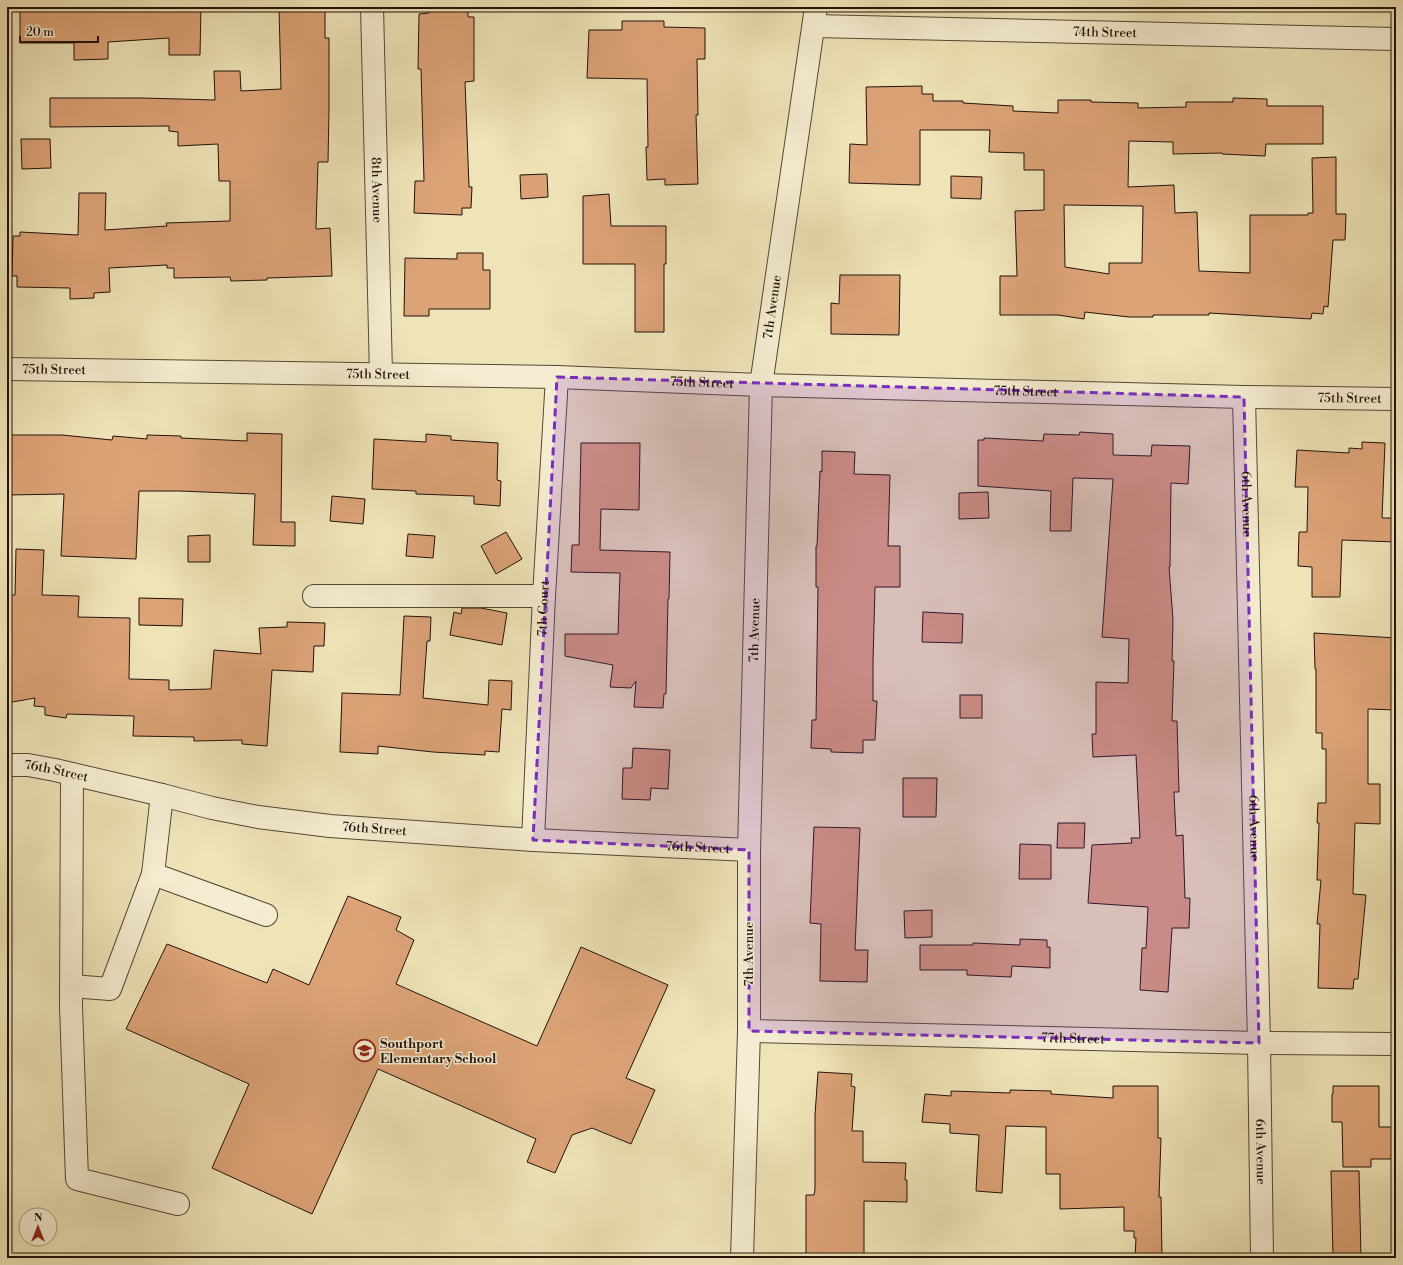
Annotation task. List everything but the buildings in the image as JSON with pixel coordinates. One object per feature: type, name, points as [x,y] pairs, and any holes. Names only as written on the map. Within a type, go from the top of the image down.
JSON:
[{"type":"street","name":"8th Avenue","points":[[372,7],[381,374]]},
{"type":"street","name":"74th Street","points":[[815,16],[1396,39]]},
{"type":"street","name":"7th Avenue","points":[[742,1258],[749,1031],[748,850],[761,385],[815,16]]},
{"type":"street","name":"75th Street","points":[[7,369],[557,377],[761,385],[1244,397],[1396,399]]},
{"type":"street","name":"7th Court","points":[[533,840],[544,596],[557,377]]},
{"type":"street","name":"6th Avenue","points":[[1244,397],[1259,1043],[1262,1258]]},
{"type":"street","points":[[314,596],[544,596]]},
{"type":"street","name":"76th Street","points":[[7,765],[28,765],[72,774],[212,808],[258,817],[330,826],[533,840],[748,850]]},
{"type":"street","points":[[72,774],[71,986],[77,1179],[178,1204]]},
{"type":"street","points":[[71,986],[110,989],[153,874],[162,795]]},
{"type":"street","points":[[153,874],[266,915]]},
{"type":"street","name":"77th Street","points":[[749,1031],[1259,1043],[1396,1044]]},
{"type":"highlighted area","points":[[557,377],[1244,397],[1259,1043],[749,1031],[749,850],[533,840]]},
{"type":"green space","points":[[229,1255],[471,1258],[229,1258]]},
{"type":"place","name":"Southport Elementary School","points":[[365,1051]]}]
